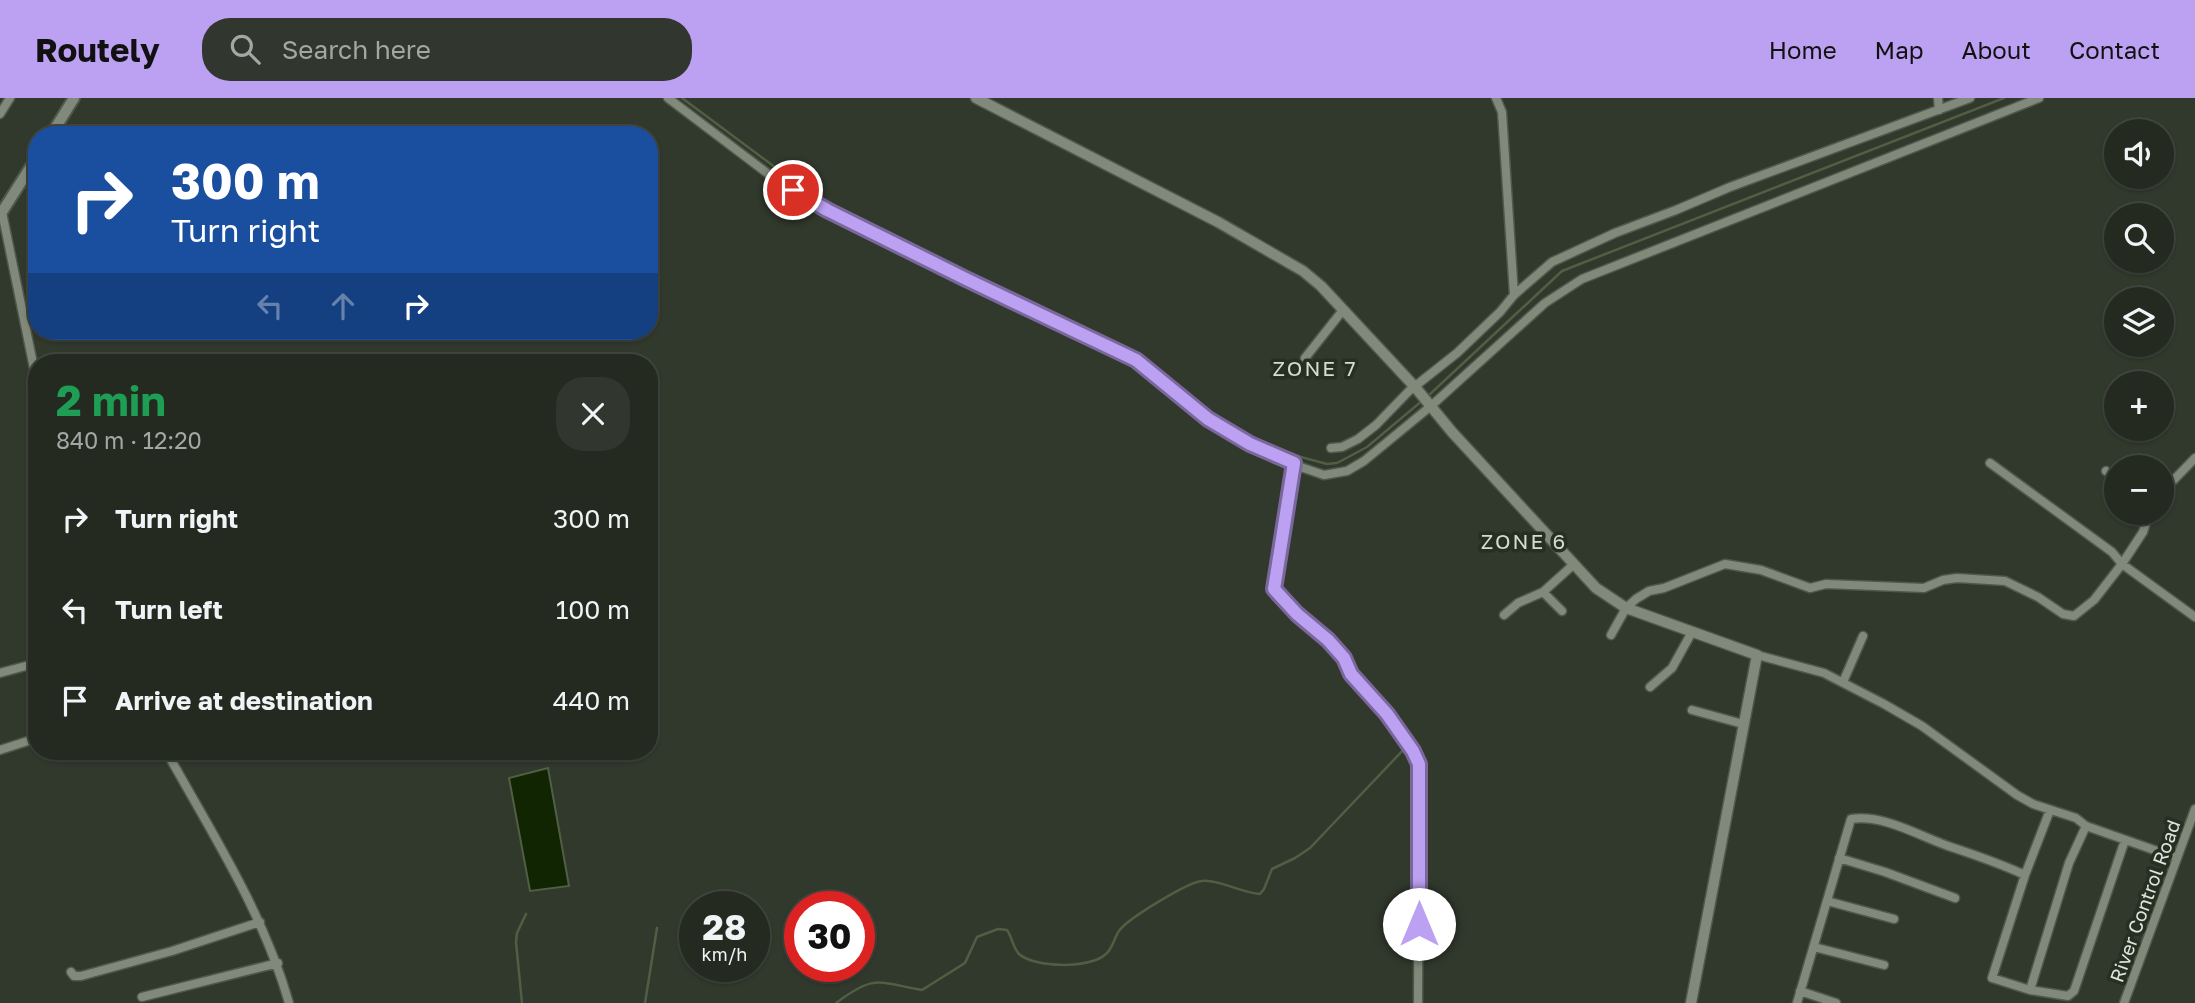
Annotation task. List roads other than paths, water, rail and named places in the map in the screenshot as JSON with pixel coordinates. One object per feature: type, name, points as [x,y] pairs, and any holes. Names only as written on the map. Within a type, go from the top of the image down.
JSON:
[{"type":"main road","points":[[57,126],[74,98]]},
{"type":"main road","points":[[1,213],[28,171]]},
{"type":"street","points":[[0,114],[10,98]]},
{"type":"street","points":[[668,98],[775,179],[827,210],[1136,360],[1208,419],[1250,444],[1324,475],[1347,471],[1364,461],[1424,397],[1457,353],[1514,295],[1552,262],[1615,233],[1730,187],[1970,98]]},
{"type":"street","points":[[976,98],[1228,228],[1303,271],[1321,286],[1573,565],[1602,593],[1626,608],[1692,632],[1824,673],[1905,714],[2017,795],[2076,818],[2086,826],[2177,858]]},
{"type":"street","points":[[1496,98],[1502,113],[1514,295]]},
{"type":"street","points":[[1938,98],[1938,110]]},
{"type":"street","points":[[1331,448],[1342,447],[1358,439],[1376,425],[1424,397],[1545,303],[1582,279],[2039,98]]},
{"type":"street","points":[[1,213],[31,354]]},
{"type":"street","points":[[1305,358],[1343,310]]},
{"type":"street","points":[[2174,480],[2195,458]]},
{"type":"street","points":[[1294,463],[1274,589],[1344,658],[1351,674],[1387,714],[1407,741],[1419,764],[1418,1003]]},
{"type":"street","points":[[1990,463],[2112,552],[2122,564],[2195,617]]},
{"type":"street","points":[[1611,635],[1626,608],[1649,591],[1664,588],[1725,564],[1761,570],[1810,588],[1826,584],[1924,588],[1943,580],[1957,578],[2005,581],[2038,597],[2063,614],[2074,616],[2094,600],[2122,564],[2145,525]]},
{"type":"street","points":[[1504,615],[1518,603],[1543,592],[1573,565]]},
{"type":"street","points":[[1543,592],[1562,611]]},
{"type":"street","points":[[1650,687],[1672,668],[1692,632]]},
{"type":"street","points":[[1843,682],[1863,636]]},
{"type":"street","points":[[1691,1003],[1756,654]]},
{"type":"street","points":[[0,673],[28,665]]},
{"type":"street","points":[[1692,710],[1743,724]]},
{"type":"street","points":[[0,750],[28,741]]},
{"type":"street","points":[[171,760],[260,922],[278,963],[289,1003]]},
{"type":"street","name":"River Control Road","points":[[2124,1003],[2195,809]]},
{"type":"street","points":[[2050,810],[2025,874],[1992,978],[2031,990],[2068,996],[2074,991],[2125,840]]},
{"type":"street","points":[[1797,1003],[1851,819],[1860,817],[1890,824],[2025,874]]},
{"type":"street","points":[[2031,990],[2069,863],[2086,826]]},
{"type":"street","points":[[1839,858],[1955,898]]},
{"type":"street","points":[[1827,901],[1894,919]]},
{"type":"street","points":[[71,972],[74,976],[81,976],[172,951],[260,922]]},
{"type":"street","points":[[1814,947],[1884,965]]},
{"type":"street","points":[[142,997],[278,963]]},
{"type":"street","points":[[1800,991],[1836,1003]]},
{"type":"waterway","points":[[682,98],[791,179],[833,205],[928,255]]},
{"type":"waterway","points":[[1428,396],[1562,271],[2004,98]]},
{"type":"waterway","points":[[1160,375],[1210,414],[1252,438],[1327,464],[1337,463],[1367,447],[1423,400]]},
{"type":"waterway","points":[[1286,536],[1298,474]]},
{"type":"waterway","points":[[1280,574],[1279,585],[1296,606],[1332,637],[1363,682]]},
{"type":"waterway","points":[[1411,741],[1423,758],[1422,934]]},
{"type":"waterway","points":[[836,1003],[868,984],[885,983],[922,990],[965,963],[977,937],[998,929],[1007,930],[1017,952],[1027,959],[1049,964],[1076,964],[1098,959],[1106,954],[1124,925],[1158,902],[1195,883],[1215,882],[1260,894],[1272,869],[1310,848],[1407,746]]},
{"type":"waterway","points":[[522,1003],[516,942],[526,914]]},
{"type":"waterway","points":[[645,1003],[657,928]]},
{"type":"district","name":"ZONE 7","points":[[1315,369]]},
{"type":"district","name":"ZONE 6","points":[[1524,542]]}]
